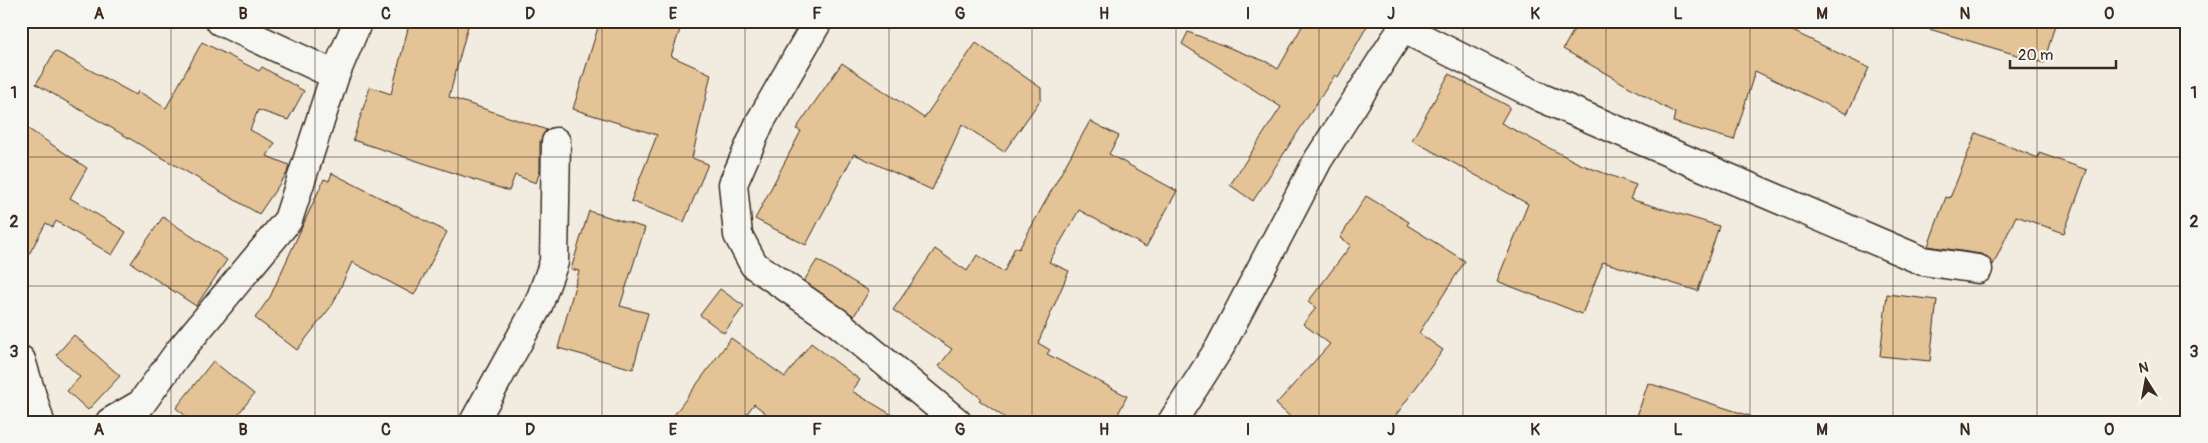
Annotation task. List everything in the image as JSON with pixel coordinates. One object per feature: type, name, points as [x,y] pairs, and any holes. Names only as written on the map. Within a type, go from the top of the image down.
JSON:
[{"type":"street","points":[[220,21],[334,75]]},
{"type":"street","points":[[110,422],[141,404],[178,353],[288,220],[334,75],[358,21]]},
{"type":"street","points":[[818,21],[760,122],[733,184],[738,235],[754,265],[837,322],[957,422]]},
{"type":"street","points":[[1172,422],[1220,347],[1318,160],[1405,24],[1542,98],[1923,261],[1978,269]]},
{"type":"street","points":[[474,422],[538,306],[554,262],[556,142]]},
{"type":"street","points":[[21,360],[40,422]]},
{"type":"building","points":[[410,21],[449,21],[468,26],[449,97],[547,130],[540,141],[540,171],[536,183],[515,175],[509,191],[353,140],[370,87],[391,94]]},
{"type":"building","points":[[600,21],[683,21],[671,56],[711,74],[692,158],[708,164],[684,222],[631,201],[657,135],[573,109]]},
{"type":"building","points":[[1305,21],[1370,21],[1338,77],[1335,75],[1253,201],[1230,185],[1281,107],[1182,44],[1188,32],[1267,62],[1278,69]]},
{"type":"building","points":[[1579,21],[1772,21],[1869,68],[1847,114],[1755,71],[1734,140],[1673,122],[1675,113],[1563,49]]},
{"type":"building","points":[[1930,21],[2056,21],[2044,63],[1929,29]]},
{"type":"building","points":[[202,42],[259,71],[262,67],[304,91],[288,120],[258,110],[250,130],[275,143],[267,156],[289,165],[287,173],[259,214],[36,84],[55,51],[136,95],[138,91],[166,108]]},
{"type":"building","points":[[976,43],[1041,88],[1041,99],[1004,152],[962,124],[932,190],[854,154],[806,245],[755,219],[801,131],[796,129],[842,63],[924,118]]},
{"type":"building","points":[[1449,74],[1510,107],[1501,123],[1580,164],[1636,185],[1630,199],[1719,226],[1698,291],[1603,262],[1582,314],[1497,281],[1528,204],[1412,140]]},
{"type":"building","points":[[1090,121],[1119,136],[1109,154],[1177,191],[1146,247],[1079,210],[1049,262],[1069,271],[1038,343],[1050,350],[1047,354],[1127,396],[1114,422],[1011,422],[979,400],[981,398],[939,366],[952,349],[893,310],[935,249],[967,271],[977,255],[1004,272],[1015,247],[1019,249]]},
{"type":"building","points":[[21,124],[87,168],[70,198],[126,232],[112,255],[56,221],[53,227],[46,223],[21,269]]},
{"type":"building","points":[[1976,133],[2038,158],[2039,153],[2087,170],[2064,233],[2016,216],[1993,265],[1988,257],[1981,254],[1928,246],[1946,197],[1950,198]]},
{"type":"building","points":[[332,173],[447,232],[414,295],[352,262],[333,304],[297,350],[255,318],[270,297],[324,179],[329,181]]},
{"type":"building","points":[[1366,196],[1409,222],[1407,225],[1465,261],[1419,333],[1443,350],[1391,422],[1296,422],[1276,404],[1330,344],[1303,324],[1316,308],[1308,302],[1351,245],[1340,238]]},
{"type":"building","points":[[589,211],[645,228],[620,306],[648,313],[633,369],[558,348],[579,271],[571,269]]},
{"type":"building","points":[[163,217],[227,260],[196,306],[131,263]]},
{"type":"building","points":[[817,260],[869,291],[854,316],[804,281]]},
{"type":"building","points":[[720,289],[744,306],[724,333],[700,315]]},
{"type":"building","points":[[1887,294],[1937,300],[1930,361],[1880,356]]},
{"type":"building","points":[[74,335],[120,376],[88,410],[67,391],[80,377],[56,355]]},
{"type":"building","points":[[731,338],[785,377],[811,343],[860,380],[852,391],[904,422],[777,422],[754,404],[741,422],[669,422]]},
{"type":"building","points":[[213,361],[254,394],[232,422],[193,422],[176,408]]},
{"type":"building","points":[[1648,383],[1750,416],[1749,422],[1635,422]]}]
